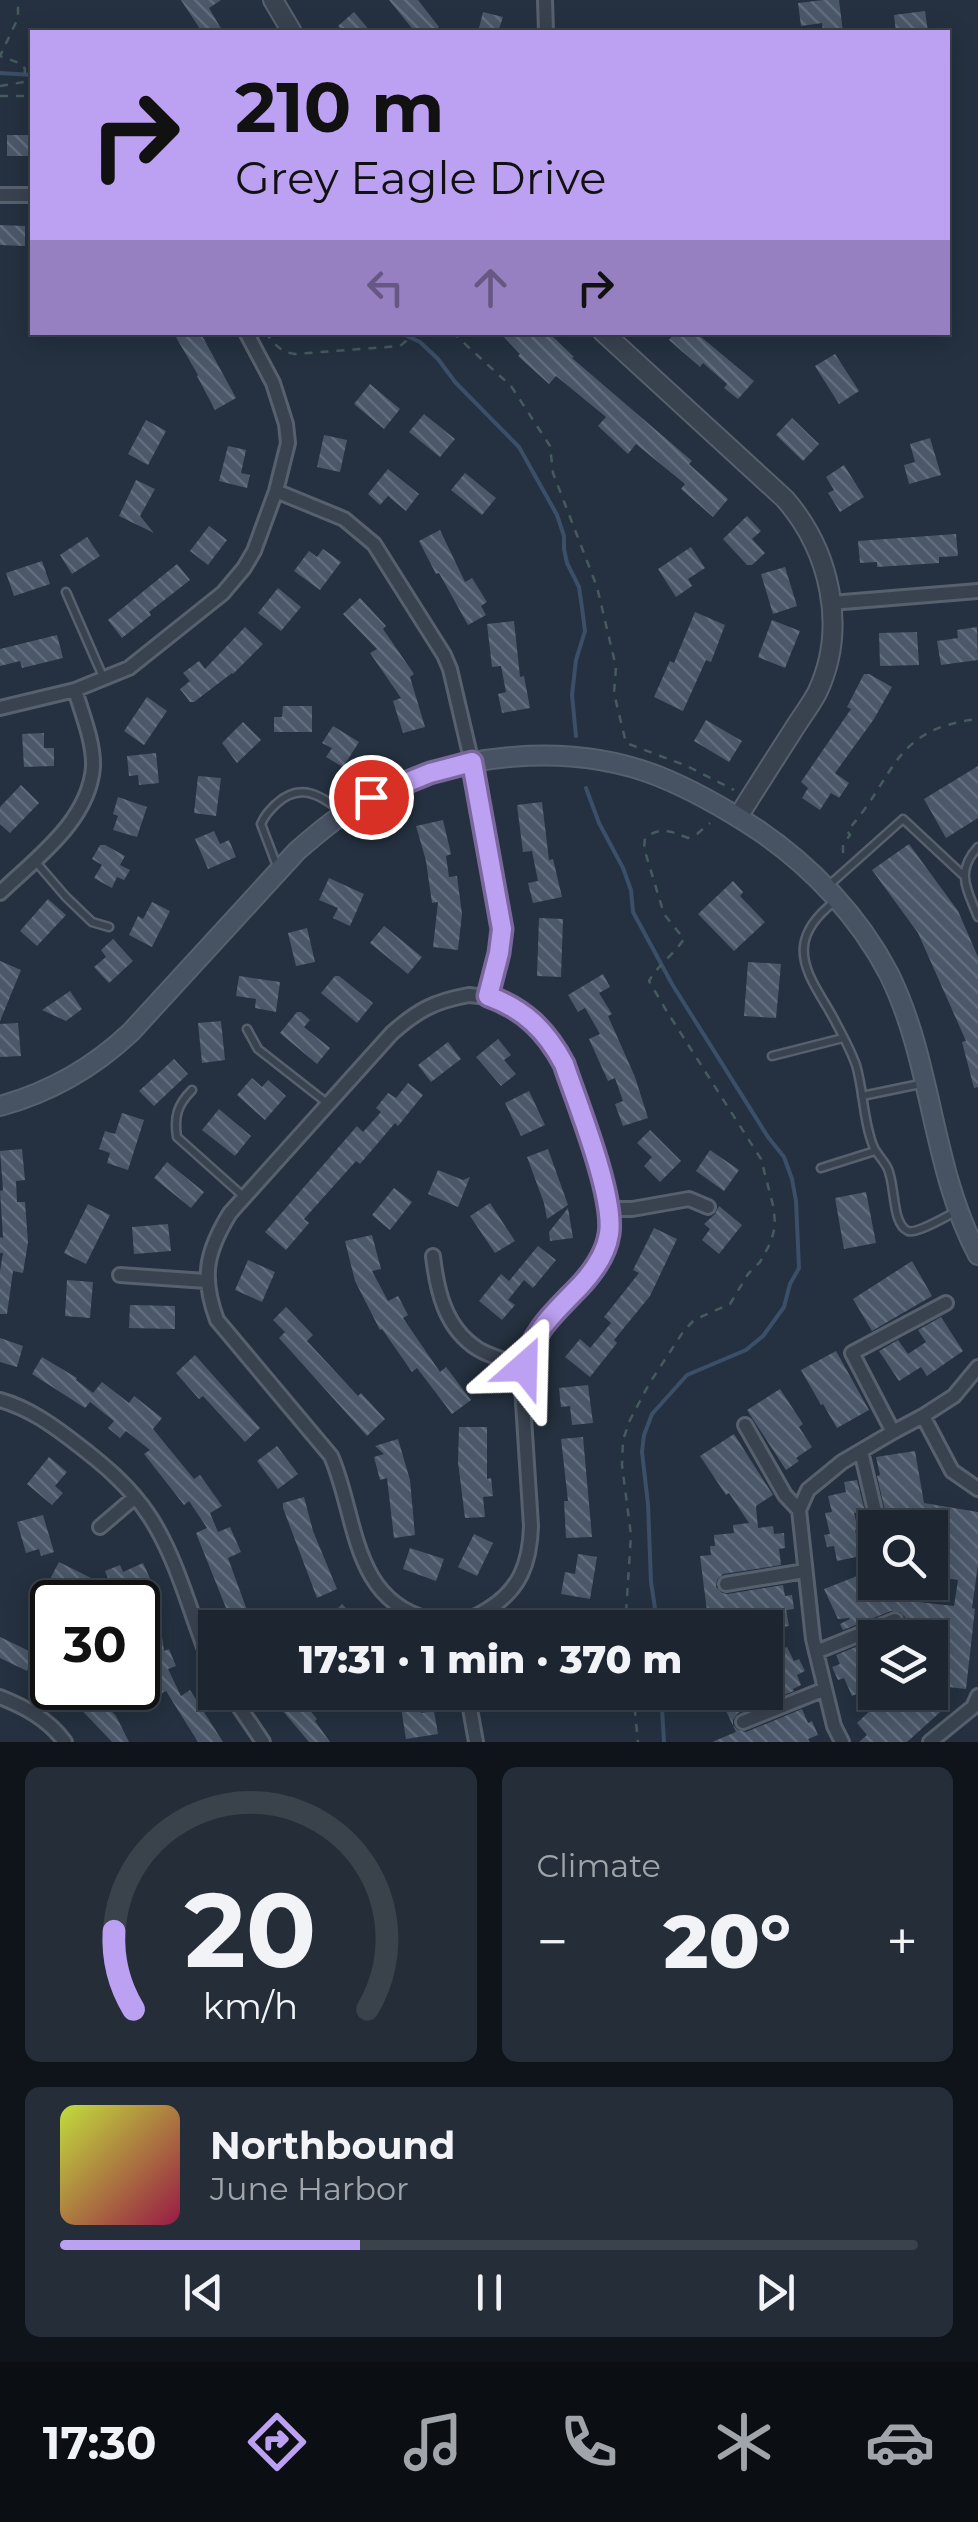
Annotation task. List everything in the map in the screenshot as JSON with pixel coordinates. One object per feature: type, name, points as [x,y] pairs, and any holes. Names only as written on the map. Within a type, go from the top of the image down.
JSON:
[{"type":"main road","points":[[0,1106],[58,1085],[107,1054],[278,870],[318,832],[371,797],[430,773],[472,762],[530,756],[589,759],[654,775],[738,816],[793,856],[832,894],[870,942],[913,1032],[946,1179],[978,1254]]},
{"type":"street","points":[[273,0],[291,30]]},
{"type":"street","points":[[545,0],[546,30]]},
{"type":"street","points":[[0,195],[30,195]]},
{"type":"street","points":[[0,708],[75,690],[129,668],[234,582],[254,551],[276,491],[288,442],[274,382],[248,335]]},
{"type":"street","points":[[606,335],[785,498],[817,545],[826,572],[832,637],[827,664],[816,694],[738,816]]},
{"type":"street","points":[[276,491],[344,518],[374,544],[435,638],[450,669],[472,762],[502,929],[488,996]]},
{"type":"street","points":[[831,603],[978,591]]},
{"type":"street","points":[[0,893],[71,822],[88,788],[93,768],[91,748],[75,690]]},
{"type":"street","points":[[406,1610],[368,1575],[331,1456],[218,1320],[206,1281],[211,1248],[230,1213],[392,1033],[417,1011],[469,995],[488,996],[526,1014],[554,1045],[564,1064],[609,1209],[610,1231],[594,1270],[542,1326],[527,1352],[522,1387],[531,1546],[526,1568],[514,1589],[488,1610]]},
{"type":"street","points":[[609,1209],[689,1199],[708,1206]]},
{"type":"street","points":[[433,1256],[444,1309],[462,1336],[480,1350],[524,1367]]},
{"type":"street","points":[[120,1275],[206,1281]]},
{"type":"street","points":[[892,1432],[852,1353],[946,1303]]},
{"type":"street","points":[[842,1742],[834,1726],[816,1652],[799,1510],[808,1490],[861,1451],[954,1396],[978,1368]]},
{"type":"street","points":[[0,1400],[36,1414],[62,1432],[115,1475],[135,1497],[163,1538],[198,1631]]},
{"type":"street","points":[[924,1416],[952,1471],[978,1488]]},
{"type":"street","points":[[746,1425],[785,1495],[799,1510]]},
{"type":"street","points":[[861,1451],[875,1510]]},
{"type":"street","points":[[100,1526],[135,1497]]},
{"type":"street","points":[[726,1584],[805,1571]]},
{"type":"street","points":[[816,1652],[858,1635]]},
{"type":"street","points":[[744,1722],[825,1689]]},
{"type":"street","points":[[930,1742],[973,1706],[978,1696]]},
{"type":"street","points":[[0,1697],[27,1708],[65,1742]]},
{"type":"street","points":[[241,1710],[263,1742]]},
{"type":"street","points":[[470,1710],[476,1742]]},
{"type":"lane","points":[[66,592],[104,680]]},
{"type":"lane","points":[[278,870],[262,824],[267,813],[285,796],[309,792],[345,813]]},
{"type":"lane","points":[[958,1211],[914,1232],[905,1230],[898,1222],[889,1170],[875,1151],[856,1065],[810,976],[804,946],[832,894],[903,818],[963,876],[978,917]]},
{"type":"lane","points":[[963,876],[969,856],[978,847]]},
{"type":"lane","points":[[34,860],[92,922],[109,927]]},
{"type":"lane","points":[[247,1029],[258,1049],[328,1104]]},
{"type":"lane","points":[[772,1056],[844,1038]]},
{"type":"lane","points":[[862,1096],[926,1082]]},
{"type":"lane","points":[[192,1090],[176,1113],[177,1137],[244,1197]]},
{"type":"lane","points":[[821,1168],[875,1151]]},
{"type":"path","points":[[0,86],[24,82],[22,64],[0,56],[18,18],[18,0]]},
{"type":"path","points":[[0,96],[30,96]]},
{"type":"path","points":[[267,335],[276,348],[295,354],[400,346],[407,335]]},
{"type":"path","points":[[455,335],[510,386],[550,446],[554,473],[598,587],[616,667],[614,693],[626,744],[687,766],[738,791]]},
{"type":"path","points":[[844,853],[850,835],[847,830],[901,752],[928,732],[978,718]]},
{"type":"path","points":[[627,1610],[632,1535],[622,1465],[626,1430],[682,1332],[694,1320],[730,1304],[760,1262],[775,1226],[761,1158],[649,981],[684,939],[664,914],[644,848],[645,838],[665,829],[688,838],[710,823]]},
{"type":"path","points":[[635,1710],[638,1742]]},
{"type":"building","points":[[181,0],[221,0],[209,8],[222,30],[201,30]]},
{"type":"building","points":[[389,0],[418,0],[439,27],[413,30]]},
{"type":"building","points":[[839,0],[843,30],[823,30],[822,23],[801,26],[798,3]]},
{"type":"building","points":[[925,11],[928,30],[896,30],[894,15]]},
{"type":"building","points":[[354,12],[369,30],[341,30],[338,26]]},
{"type":"building","points":[[483,12],[503,17],[499,30],[478,30]]},
{"type":"building","points":[[7,135],[30,135],[30,156],[7,156]]},
{"type":"building","points":[[0,225],[25,226],[25,246],[0,245]]},
{"type":"building","points":[[175,335],[202,335],[236,398],[215,410]]},
{"type":"building","points":[[502,335],[551,335],[572,358],[692,461],[689,464],[728,499],[713,517],[681,489],[685,484],[636,444],[628,454],[598,426],[606,417],[556,376],[549,384]]},
{"type":"building","points":[[673,335],[699,335],[754,381],[738,399],[703,363],[700,367],[669,340]]},
{"type":"building","points":[[835,354],[859,391],[839,404],[815,366]]},
{"type":"building","points":[[370,384],[400,409],[384,429],[354,404]]},
{"type":"building","points":[[424,414],[455,439],[440,457],[409,432]]},
{"type":"building","points":[[792,418],[819,444],[803,461],[776,435]]},
{"type":"building","points":[[146,420],[166,431],[148,465],[128,454]]},
{"type":"building","points":[[324,435],[347,440],[340,472],[317,467]]},
{"type":"building","points":[[930,438],[941,475],[909,484],[904,465],[915,462],[910,444]]},
{"type":"building","points":[[228,446],[246,450],[241,473],[250,475],[247,488],[219,481]]},
{"type":"building","points":[[844,465],[864,497],[840,512],[828,493],[834,490],[826,477]]},
{"type":"building","points":[[388,469],[419,494],[406,511],[388,496],[380,505],[368,494]]},
{"type":"building","points":[[465,473],[496,498],[482,515],[451,490]]},
{"type":"building","points":[[136,480],[155,489],[140,516],[154,533],[119,516]]},
{"type":"building","points":[[747,516],[761,531],[752,539],[765,553],[752,565],[747,565],[723,539]]},
{"type":"building","points":[[209,526],[227,540],[208,565],[190,551]]},
{"type":"building","points":[[440,530],[465,582],[472,578],[487,602],[481,606],[486,615],[468,625],[419,541]]},
{"type":"building","points":[[956,534],[958,556],[939,557],[939,563],[877,567],[877,562],[860,563],[858,541]]},
{"type":"building","points":[[87,537],[100,556],[72,574],[60,555]]},
{"type":"building","points":[[691,547],[705,568],[688,579],[692,586],[676,597],[658,569]]},
{"type":"building","points":[[323,549],[341,562],[320,590],[294,571],[309,551],[317,557]]},
{"type":"building","points":[[42,561],[50,584],[14,596],[6,573]]},
{"type":"building","points":[[177,564],[190,580],[122,638],[108,620]]},
{"type":"building","points":[[785,567],[797,606],[773,614],[761,574]]},
{"type":"building","points":[[278,588],[301,607],[281,631],[258,613]]},
{"type":"building","points":[[360,598],[386,626],[383,629],[414,674],[410,677],[425,727],[403,733],[393,701],[401,698],[370,653],[377,649],[343,614]]},
{"type":"building","points":[[695,612],[725,625],[711,662],[706,660],[683,711],[654,697],[670,661],[674,663]]},
{"type":"building","points":[[772,620],[800,631],[785,668],[758,657]]},
{"type":"building","points":[[514,621],[520,677],[524,676],[530,708],[502,713],[498,694],[506,692],[501,666],[492,667],[487,624]]},
{"type":"building","points":[[245,627],[263,644],[233,674],[190,702],[180,689],[190,681],[183,673],[199,661],[205,669]]},
{"type":"building","points":[[977,627],[978,660],[941,665],[937,641],[958,638],[957,630]]},
{"type":"building","points":[[917,632],[919,665],[880,666],[879,633]]},
{"type":"building","points":[[57,635],[63,658],[22,668],[20,661],[0,666],[0,649]]},
{"type":"building","points":[[864,674],[892,687],[835,773],[849,783],[839,798],[831,793],[820,810],[802,798],[808,788],[801,782],[851,709],[847,707]]},
{"type":"building","points":[[147,697],[167,711],[144,745],[124,731]]},
{"type":"building","points":[[283,706],[312,706],[312,732],[274,732],[274,717],[282,717]]},
{"type":"building","points":[[706,720],[742,741],[729,762],[694,741]]},
{"type":"building","points":[[243,722],[261,740],[237,763],[222,743]]},
{"type":"building","points":[[333,726],[359,742],[343,767],[326,757],[332,748],[322,743]]},
{"type":"building","points":[[44,733],[44,748],[54,748],[54,766],[24,767],[22,734]]},
{"type":"building","points":[[156,753],[159,783],[139,785],[138,775],[129,776],[127,756]]},
{"type":"building","points":[[978,766],[978,818],[946,838],[924,799]]},
{"type":"building","points":[[198,776],[221,778],[216,816],[194,813]]},
{"type":"building","points":[[21,785],[39,803],[10,833],[0,824],[0,807]]},
{"type":"building","points":[[118,797],[147,807],[137,837],[113,830]]},
{"type":"building","points":[[542,802],[549,860],[553,859],[562,897],[533,903],[528,883],[538,881],[532,851],[523,852],[517,805]]},
{"type":"building","points":[[443,820],[451,854],[446,856],[449,877],[457,876],[462,914],[458,950],[433,947],[438,902],[432,903],[416,826]]},
{"type":"building","points":[[214,831],[220,844],[229,840],[236,857],[208,869],[195,839]]},
{"type":"building","points":[[909,844],[958,911],[978,957],[978,1087],[974,1088],[962,1042],[966,1041],[918,933],[872,870]]},
{"type":"building","points":[[100,845],[125,856],[120,865],[130,870],[124,880],[117,877],[112,888],[94,878],[102,865],[92,859]]},
{"type":"building","points":[[329,878],[364,894],[350,926],[333,918],[338,908],[319,900]]},
{"type":"building","points":[[733,881],[743,892],[740,896],[765,922],[734,951],[698,914]]},
{"type":"building","points":[[48,899],[66,915],[37,946],[20,931]]},
{"type":"building","points":[[152,902],[170,911],[152,947],[129,935],[138,916],[143,919]]},
{"type":"building","points":[[539,918],[563,919],[561,977],[537,976]]},
{"type":"building","points":[[384,926],[422,957],[408,974],[370,943]]},
{"type":"building","points":[[307,928],[315,962],[296,966],[288,933]]},
{"type":"building","points":[[113,939],[133,961],[109,983],[94,967],[106,957],[101,950]]},
{"type":"building","points":[[0,961],[21,970],[0,1021]]},
{"type":"building","points":[[748,962],[781,964],[776,1018],[744,1016]]},
{"type":"building","points":[[603,974],[610,987],[599,993],[612,1014],[608,1016],[648,1118],[623,1126],[615,1104],[623,1101],[615,1078],[608,1081],[589,1039],[600,1034],[585,1008],[578,1012],[568,995]]},
{"type":"building","points":[[239,976],[280,982],[276,1012],[255,1008],[256,999],[236,996]]},
{"type":"building","points":[[335,976],[373,1003],[357,1023],[321,993]]},
{"type":"building","points":[[70,991],[82,1009],[66,1021],[42,1010]]},
{"type":"building","points":[[297,1012],[310,1020],[304,1027],[330,1048],[317,1064],[280,1033]]},
{"type":"building","points":[[221,1021],[225,1060],[202,1063],[198,1023]]},
{"type":"building","points":[[18,1023],[21,1056],[0,1057],[0,1024]]},
{"type":"building","points":[[498,1039],[511,1055],[504,1060],[516,1074],[501,1086],[476,1057]]},
{"type":"building","points":[[448,1042],[461,1059],[431,1082],[418,1065]]},
{"type":"building","points":[[174,1059],[188,1074],[154,1106],[139,1091]]},
{"type":"building","points":[[252,1078],[262,1087],[268,1080],[286,1096],[265,1120],[237,1095]]},
{"type":"building","points":[[408,1083],[423,1095],[398,1126],[395,1123],[360,1164],[356,1161],[304,1219],[309,1223],[286,1250],[265,1232],[357,1126],[363,1132],[381,1112],[376,1108],[388,1093],[396,1098]]},
{"type":"building","points":[[529,1091],[545,1125],[521,1136],[505,1103]]},
{"type":"building","points":[[219,1109],[251,1136],[235,1156],[202,1130]]},
{"type":"building","points":[[122,1113],[144,1120],[128,1170],[107,1163],[110,1153],[99,1149],[105,1131],[115,1134]]},
{"type":"building","points":[[650,1130],[681,1161],[660,1182],[644,1166],[652,1157],[637,1143]]},
{"type":"building","points":[[22,1149],[25,1180],[16,1181],[17,1202],[25,1202],[28,1242],[23,1273],[13,1271],[7,1314],[0,1314],[0,1151]]},
{"type":"building","points":[[548,1149],[568,1205],[547,1219],[527,1157]]},
{"type":"building","points":[[710,1150],[739,1170],[724,1191],[696,1171]]},
{"type":"building","points":[[167,1162],[204,1192],[191,1208],[154,1178]]},
{"type":"building","points":[[438,1170],[463,1180],[470,1177],[458,1207],[428,1194]]},
{"type":"building","points":[[394,1188],[412,1202],[390,1230],[372,1215]]},
{"type":"building","points":[[866,1192],[876,1243],[844,1249],[835,1198]]},
{"type":"building","points":[[490,1203],[515,1241],[495,1253],[470,1216]]},
{"type":"building","points":[[88,1204],[110,1215],[86,1264],[64,1253]]},
{"type":"building","points":[[719,1206],[742,1225],[719,1254],[702,1240],[710,1229],[704,1224]]},
{"type":"building","points":[[568,1208],[573,1238],[550,1241],[549,1232]]},
{"type":"building","points":[[168,1224],[171,1251],[134,1254],[132,1227]]},
{"type":"building","points":[[654,1228],[677,1239],[650,1296],[590,1377],[565,1357],[580,1339],[590,1348],[611,1323],[604,1317],[639,1273],[633,1270]]},
{"type":"building","points":[[372,1235],[381,1269],[372,1271],[388,1301],[398,1296],[408,1315],[403,1318],[440,1372],[446,1367],[471,1400],[452,1414],[417,1368],[412,1372],[380,1330],[355,1281],[345,1241]]},
{"type":"building","points":[[538,1246],[556,1260],[533,1288],[524,1280],[508,1300],[515,1305],[502,1320],[479,1301],[501,1274],[509,1281]]},
{"type":"building","points":[[248,1260],[275,1272],[262,1302],[235,1290]]},
{"type":"building","points":[[912,1261],[932,1296],[872,1331],[853,1299]]},
{"type":"building","points":[[67,1280],[93,1282],[90,1318],[65,1316]]},
{"type":"building","points":[[130,1305],[175,1306],[175,1329],[129,1328]]},
{"type":"building","points":[[286,1307],[313,1335],[307,1341],[385,1419],[367,1436],[279,1338],[285,1332],[273,1320]]},
{"type":"building","points":[[941,1317],[963,1351],[927,1376],[921,1367],[899,1381],[879,1351],[898,1340],[908,1354],[926,1342],[918,1330]]},
{"type":"building","points":[[0,1338],[23,1346],[17,1367],[0,1362]]},
{"type":"building","points":[[836,1351],[869,1410],[837,1428],[801,1370]]},
{"type":"building","points":[[195,1355],[260,1428],[245,1442],[176,1373]]},
{"type":"building","points":[[42,1357],[77,1378],[93,1393],[102,1382],[129,1403],[134,1396],[162,1418],[153,1429],[194,1479],[200,1475],[222,1506],[210,1513],[218,1532],[230,1527],[241,1552],[228,1558],[247,1610],[227,1610],[196,1533],[207,1528],[189,1501],[184,1505],[144,1454],[150,1450],[126,1431],[120,1438],[108,1428],[114,1421],[90,1402],[85,1408],[32,1374]]},
{"type":"building","points":[[588,1385],[593,1423],[572,1425],[570,1406],[561,1407],[559,1388]]},
{"type":"building","points":[[780,1389],[803,1424],[799,1427],[812,1447],[786,1470],[747,1410]]},
{"type":"building","points":[[459,1427],[487,1427],[487,1479],[491,1478],[493,1496],[483,1497],[485,1517],[465,1518],[458,1462]]},
{"type":"building","points":[[734,1434],[773,1495],[756,1506],[758,1528],[773,1526],[774,1534],[784,1533],[785,1548],[779,1549],[781,1565],[723,1574],[716,1587],[728,1594],[783,1585],[785,1596],[792,1595],[794,1609],[786,1610],[789,1626],[783,1627],[783,1610],[707,1610],[700,1556],[711,1555],[714,1535],[734,1533],[733,1525],[749,1523],[700,1456]]},
{"type":"building","points":[[583,1437],[592,1537],[566,1538],[564,1501],[568,1501],[561,1439]]},
{"type":"building","points":[[398,1439],[410,1480],[415,1535],[394,1538],[387,1478],[380,1480],[374,1457],[384,1454],[375,1446]]},
{"type":"building","points":[[277,1446],[298,1474],[278,1489],[257,1461]]},
{"type":"building","points":[[915,1451],[924,1503],[978,1512],[978,1565],[966,1689],[948,1687],[948,1620],[904,1620],[900,1612],[891,1611],[858,1620],[858,1624],[843,1630],[840,1624],[850,1619],[838,1619],[824,1589],[858,1576],[858,1600],[918,1600],[954,1606],[958,1580],[948,1578],[948,1510],[885,1510],[876,1457]]},
{"type":"building","points":[[49,1457],[67,1472],[55,1486],[63,1493],[52,1505],[27,1484]]},
{"type":"building","points":[[857,1480],[865,1510],[854,1513],[858,1557],[837,1561],[834,1546],[827,1547],[824,1535],[830,1534],[825,1513],[832,1512],[828,1496],[846,1492],[844,1482]]},
{"type":"building","points":[[304,1497],[313,1531],[337,1589],[317,1598],[283,1508],[283,1503]]},
{"type":"building","points":[[43,1515],[54,1552],[41,1556],[39,1549],[26,1553],[17,1522]]},
{"type":"building","points":[[474,1534],[493,1543],[477,1576],[458,1567]]},
{"type":"building","points":[[410,1548],[444,1559],[436,1581],[403,1569]]},
{"type":"building","points":[[578,1554],[597,1557],[590,1599],[561,1594],[565,1572],[575,1574]]},
{"type":"building","points":[[59,1562],[95,1580],[52,1580]]},
{"type":"building","points":[[143,1563],[151,1580],[109,1580],[105,1571],[120,1565],[123,1572]]},
{"type":"building","points":[[160,1621],[164,1651],[169,1649],[176,1666],[168,1669],[181,1696],[190,1690],[198,1710],[203,1710],[223,1742],[198,1742],[166,1691],[160,1694]]},
{"type":"building","points":[[0,1637],[30,1651],[27,1671],[0,1658]]},
{"type":"building","points":[[858,1646],[858,1693],[852,1696],[844,1678],[838,1680],[832,1667],[840,1664],[836,1655]]},
{"type":"building","points":[[787,1647],[794,1661],[799,1659],[805,1671],[797,1675],[801,1685],[783,1695],[783,1649]]},
{"type":"building","points":[[802,1709],[818,1735],[808,1739],[810,1742],[712,1742],[736,1732],[726,1710],[746,1710],[738,1713],[733,1725],[746,1732]]},
{"type":"building","points":[[82,1710],[110,1710],[116,1716],[129,1742],[112,1742]]},
{"type":"building","points":[[282,1710],[310,1710],[330,1742],[309,1742]]},
{"type":"building","points":[[401,1710],[434,1711],[438,1734],[406,1739]]},
{"type":"building","points":[[871,1710],[942,1710],[907,1742],[859,1742],[867,1735],[857,1723]]},
{"type":"waterway","points":[[0,73],[30,75]]},
{"type":"waterway","points":[[405,335],[420,342],[438,359],[455,382],[519,447],[557,515],[567,563],[579,587],[585,631],[576,660],[572,695],[576,736]]},
{"type":"waterway","points":[[586,788],[623,868],[633,912],[672,984],[784,1157],[796,1201],[799,1268],[784,1307],[763,1336],[746,1350],[687,1375],[652,1414],[644,1435],[642,1452],[655,1610]]},
{"type":"waterway","points":[[662,1710],[664,1742]]},
{"type":"route","points":[[371,797],[430,773],[472,762],[502,929],[488,996],[526,1014],[554,1045],[564,1064],[604,1186],[610,1231],[604,1252],[594,1270],[542,1326],[527,1352],[524,1367]]}]
